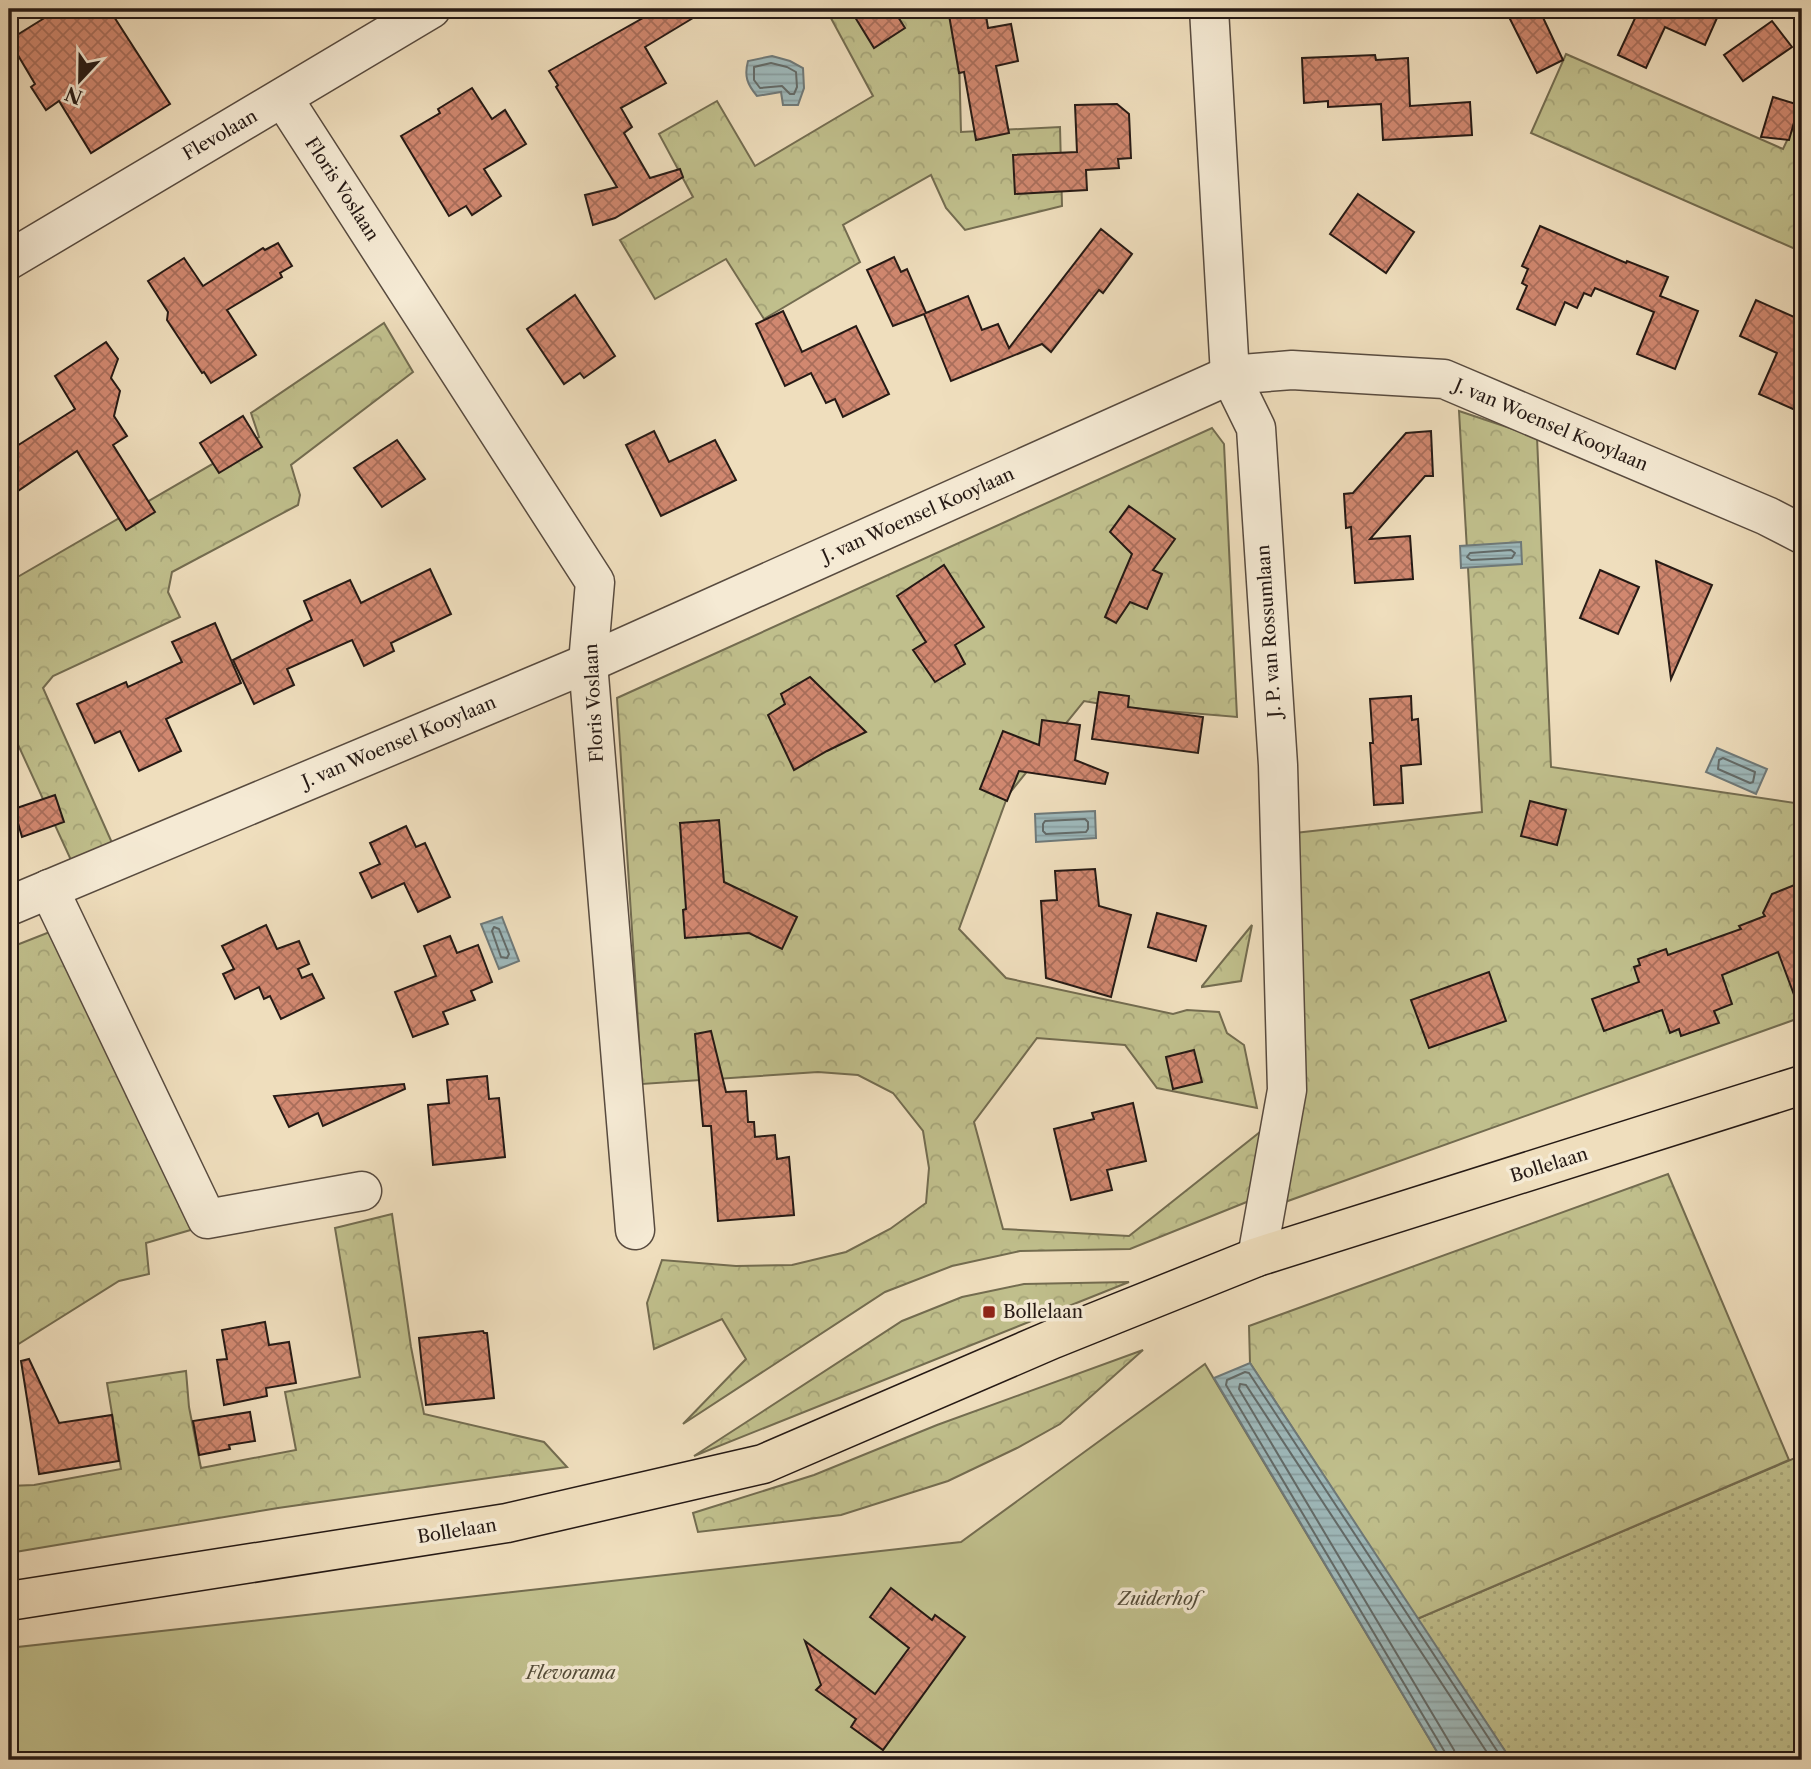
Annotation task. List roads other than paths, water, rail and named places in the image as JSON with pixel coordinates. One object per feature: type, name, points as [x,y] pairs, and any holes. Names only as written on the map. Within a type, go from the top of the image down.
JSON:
[{"type":"main road","name":"Bollelaan","points":[[9,1601],[507,1523],[764,1464],[1053,1339],[1257,1257],[1802,1085]]},
{"type":"street","name":"Flevolaan","points":[[9,260],[431,9]]},
{"type":"street","name":"J. P. van Rossumlaan","points":[[1209,9],[1230,375],[1256,428],[1278,765],[1287,1090],[1257,1257]]},
{"type":"street","name":"Floris Voslaan","points":[[283,98],[595,582],[588,663],[635,1230]]},
{"type":"street","name":"J. van Woensel Kooylaan","points":[[9,906],[588,663],[1230,375],[1292,370],[1444,379],[1767,516],[1802,534]]},
{"type":"street","points":[[49,889],[207,1219],[362,1191]]},
{"type":"water","points":[[772,56],[803,68],[804,88],[798,105],[783,105],[781,92],[757,96],[749,84],[746,76],[748,61]]},
{"type":"water","points":[[1521,542],[1522,564],[1461,568],[1460,546]]},
{"type":"water","points":[[1717,748],[1767,769],[1756,794],[1706,772]]},
{"type":"water","points":[[1095,811],[1096,838],[1036,842],[1035,814]]},
{"type":"water","points":[[502,917],[519,961],[499,969],[481,924]]},
{"type":"water","points":[[1250,1363],[1511,1760],[1442,1760],[1214,1378]]},
{"type":"place","name":"Bollelaan","points":[[989,1312]]},
{"type":"park label","name":"Zuiderhof","points":[[1158,1599]]},
{"type":"park label","name":"Flevorama","points":[[571,1673]]}]
